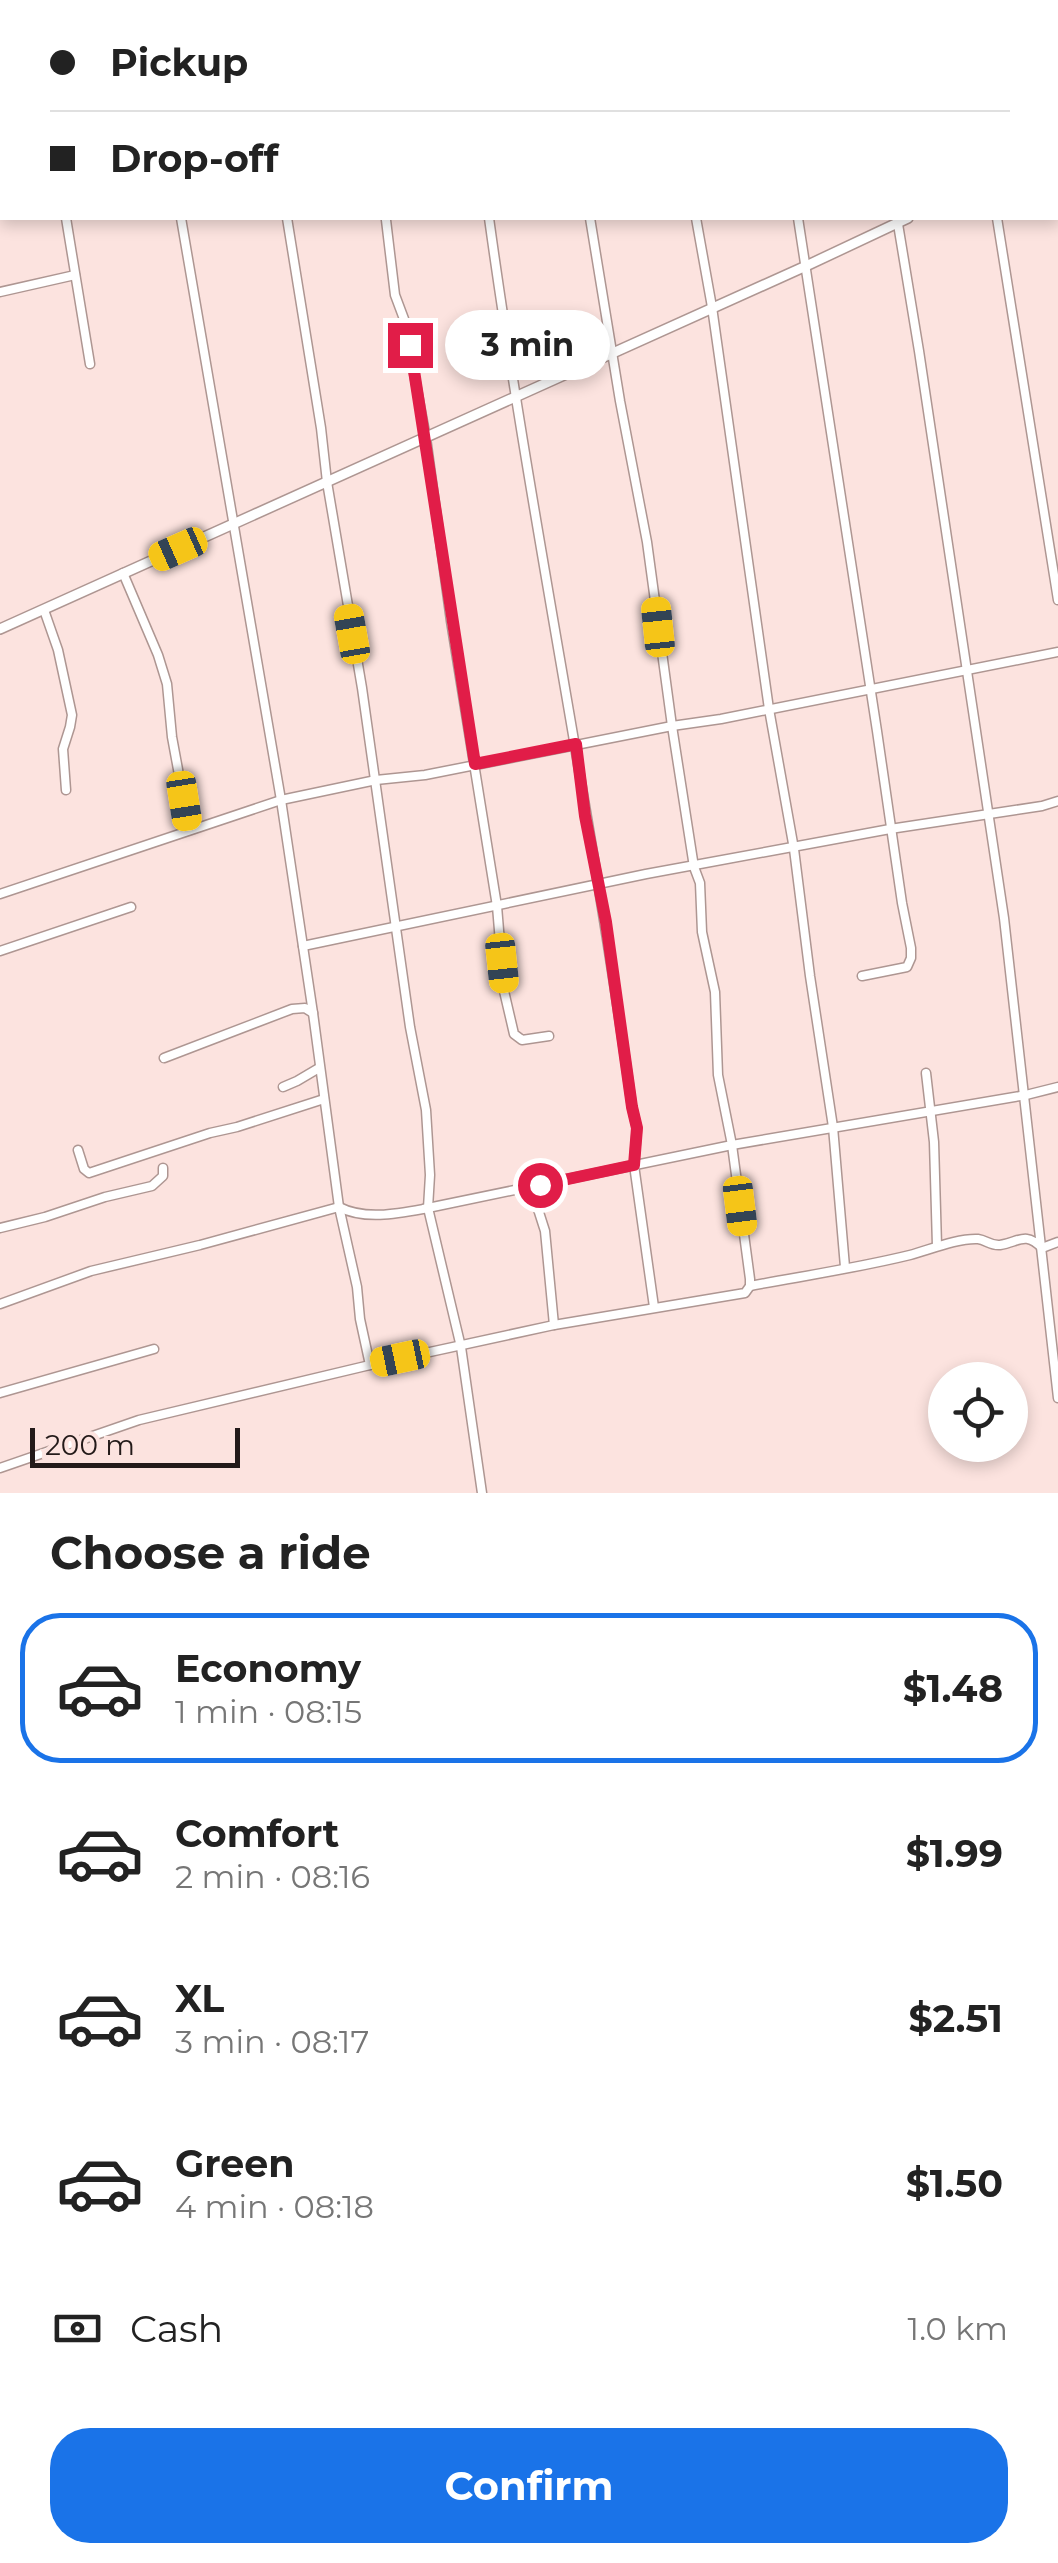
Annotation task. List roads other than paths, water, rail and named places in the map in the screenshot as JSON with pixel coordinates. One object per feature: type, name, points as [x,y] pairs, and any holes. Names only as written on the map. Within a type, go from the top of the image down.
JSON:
[{"type":"street","points":[[66,220],[90,364]]},
{"type":"street","points":[[181,220],[281,800],[339,1207],[370,1365]]},
{"type":"street","points":[[286,220],[426,1110],[430,1141],[428,1208],[460,1346],[482,1493]]},
{"type":"street","points":[[386,220],[395,295],[404,319],[426,438],[496,906],[504,991],[514,1034],[522,1040],[549,1036]]},
{"type":"street","points":[[489,220],[606,922],[637,1128],[634,1165],[654,1307]]},
{"type":"street","points":[[0,1468],[139,1420],[554,1325],[745,1294],[750,1286],[732,1145],[718,1075],[715,992],[702,932],[700,884],[672,726],[647,542],[590,220]]},
{"type":"street","points":[[696,220],[794,848],[833,1127],[845,1268]]},
{"type":"street","points":[[798,220],[911,958],[907,967],[862,976]]},
{"type":"street","points":[[0,629],[806,266],[899,220]]},
{"type":"street","points":[[901,220],[990,813],[1026,1095],[1058,1398]]},
{"type":"street","points":[[997,220],[1058,600]]},
{"type":"street","points":[[0,292],[75,275]]},
{"type":"street","points":[[124,574],[167,684],[172,737],[189,829]]},
{"type":"street","points":[[44,610],[58,650],[72,715],[64,749],[66,790]]},
{"type":"street","points":[[0,894],[281,800],[1058,652]]},
{"type":"street","points":[[303,946],[646,874],[1058,800]]},
{"type":"street","points":[[0,950],[132,907]]},
{"type":"street","points":[[164,1058],[292,1009],[304,1008],[314,1013]]},
{"type":"street","points":[[282,1087],[319,1068]]},
{"type":"street","points":[[926,1072],[937,1246]]},
{"type":"street","points":[[0,1304],[91,1272],[339,1207],[390,1215],[732,1145],[1058,1087]]},
{"type":"street","points":[[78,1150],[84,1170],[90,1173],[324,1099]]},
{"type":"street","points":[[0,1228],[152,1186],[163,1176],[164,1168]]},
{"type":"street","points":[[535,1186],[545,1231],[554,1325]]},
{"type":"street","points":[[750,1286],[977,1239],[996,1246],[1027,1238],[1042,1248]]},
{"type":"street","points":[[1042,1248],[1058,1242]]},
{"type":"street","points":[[0,1393],[154,1349]]}]
